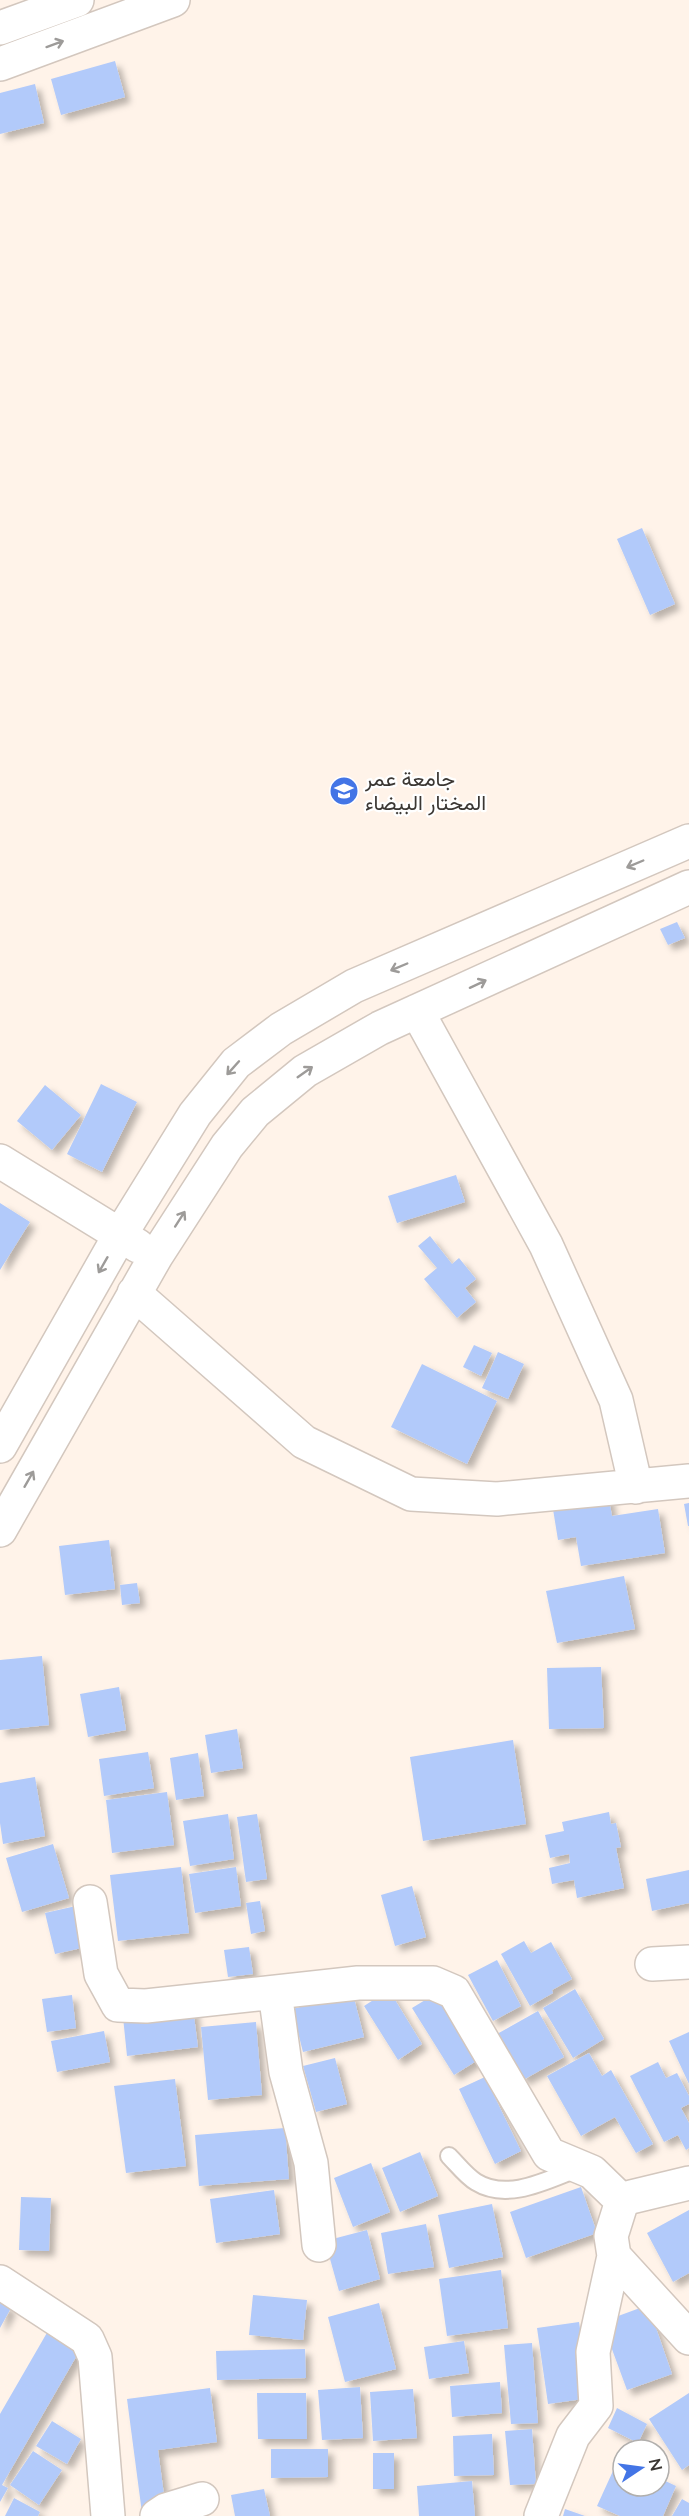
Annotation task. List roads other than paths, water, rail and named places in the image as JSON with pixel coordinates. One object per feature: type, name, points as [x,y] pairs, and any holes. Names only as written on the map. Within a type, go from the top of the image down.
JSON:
[{"type":"street","points":[[0,28],[77,0]]},
{"type":"street","points":[[0,64],[173,0]]},
{"type":"street","points":[[0,1446],[120,1235],[195,1114],[236,1063],[281,1029],[354,986],[689,841]]},
{"type":"street","points":[[0,1530],[156,1256],[227,1146],[255,1112],[305,1071],[380,1028],[689,887]]},
{"type":"street","points":[[417,1011],[546,1245],[616,1400],[636,1487]]},
{"type":"street","points":[[0,1161],[156,1256]]},
{"type":"street","points":[[134,1293],[304,1442],[411,1494],[497,1499],[689,1481]]},
{"type":"street","points":[[90,1902],[101,1974],[118,2005],[146,2006],[358,1983],[433,1983],[454,1992],[549,2154],[592,2172],[622,2201]]},
{"type":"street","points":[[652,1964],[689,1962]]},
{"type":"street","points":[[275,1992],[286,2072],[311,2163],[319,2245]]},
{"type":"street","points":[[622,2201],[689,2183]]},
{"type":"street","points":[[541,2516],[573,2436],[596,2406],[593,2352],[614,2256],[611,2236],[622,2201]]},
{"type":"street","points":[[614,2256],[689,2338]]},
{"type":"street","points":[[0,2282],[87,2339],[95,2356],[108,2516]]},
{"type":"street","points":[[157,2516],[166,2510],[202,2499]]},
{"type":"lane","points":[[449,2156],[475,2181],[493,2190],[529,2187],[581,2167]]},
{"type":"place","name":"جامعة عمر المختار البيضاء","points":[[344,791]]}]
